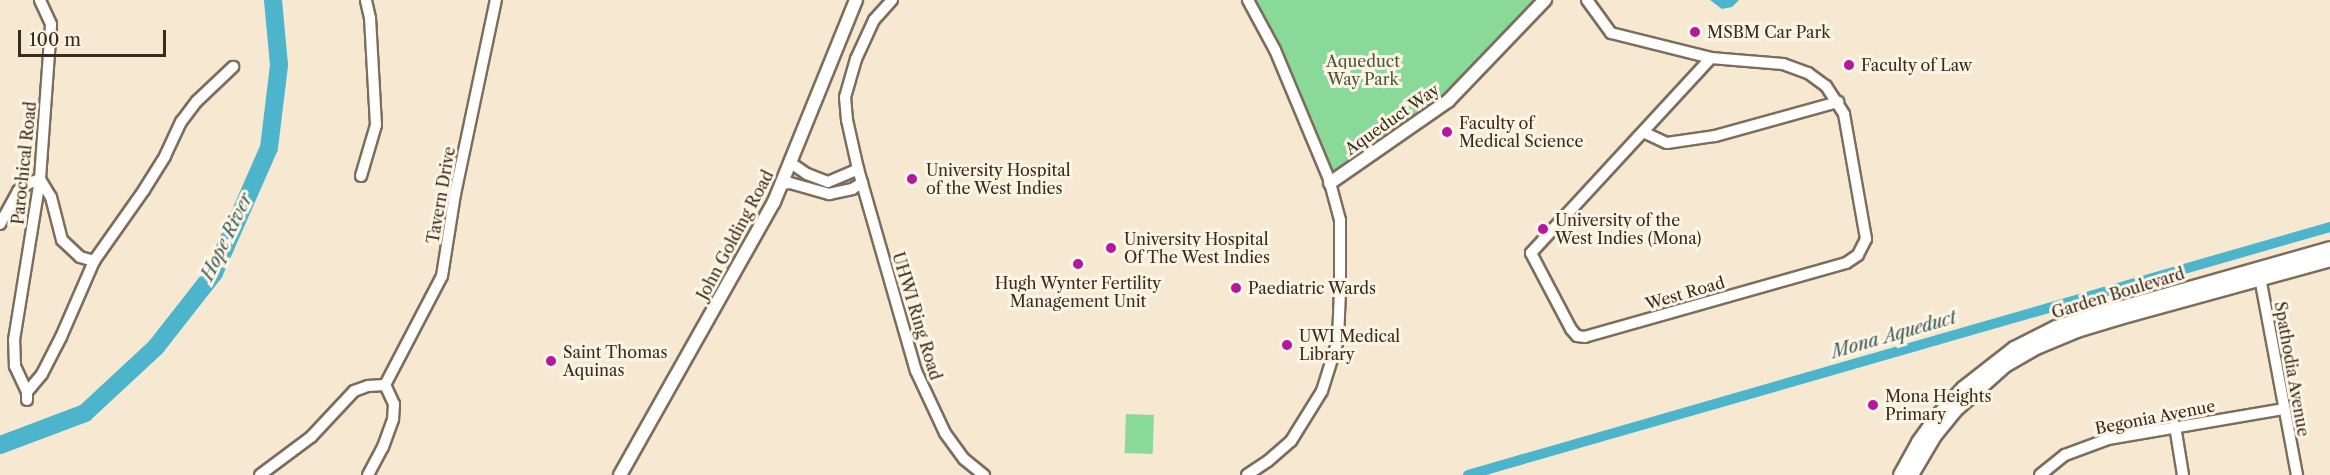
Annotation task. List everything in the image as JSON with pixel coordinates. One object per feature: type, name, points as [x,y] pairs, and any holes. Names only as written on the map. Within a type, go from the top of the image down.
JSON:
[{"type":"street","name":"Parochical Road","points":[[40,0],[51,24],[40,179],[14,340],[15,366],[27,396],[42,374],[61,337],[93,261]]},
{"type":"street","points":[[361,176],[376,125],[370,18],[366,0]]},
{"type":"street","name":"Tavern Drive","points":[[385,385],[442,276],[455,194],[496,0]]},
{"type":"street","name":"John Golding Road","points":[[620,475],[783,184],[856,0]]},
{"type":"street","name":"UHWI Ring Road","points":[[892,0],[866,34],[845,97],[847,120],[858,169],[916,371],[945,433],[964,459],[984,475]]},
{"type":"street","points":[[1247,475],[1268,461],[1302,426],[1322,391],[1338,340],[1340,220],[1330,183],[1275,50],[1248,0]]},
{"type":"street","name":"Aqueduct Way","points":[[1330,183],[1448,101],[1545,0]]},
{"type":"street","points":[[1587,0],[1611,33],[1711,58]]},
{"type":"street","name":"West Road","points":[[1711,58],[1783,64],[1808,73],[1826,86],[1844,114],[1866,239],[1858,255],[1834,267],[1585,337],[1577,336],[1570,329],[1531,253],[1711,58]]},
{"type":"street","points":[[0,224],[18,191],[27,184],[40,179],[51,197],[62,240],[80,257],[93,261],[149,181],[181,122],[197,101],[233,67]]},
{"type":"street","points":[[1643,132],[1667,143],[1715,136],[1838,102]]},
{"type":"street","points":[[791,163],[807,174],[828,182],[858,169]]},
{"type":"street","points":[[783,184],[790,183],[829,194],[852,189],[862,183]]},
{"type":"street","name":"Garden Boulevard","points":[[1912,475],[1935,436],[1955,411],[2005,366],[2034,349],[2077,331],[2260,274],[2330,248]]},
{"type":"street","name":"Garden Boulevard","points":[[1900,475],[1918,442],[1937,416],[1963,388],[2013,348],[2066,324],[2260,274],[2330,260]]},
{"type":"street","name":"Spathodia Avenue","points":[[2260,274],[2297,475]]},
{"type":"street","points":[[260,475],[311,437],[354,391],[368,386],[385,385],[394,404],[393,419],[384,447],[368,475]]},
{"type":"street","name":"Begonia Avenue","points":[[2040,475],[2065,455],[2108,439],[2284,409]]},
{"type":"street","points":[[2175,426],[2183,475]]},
{"type":"green space","name":"Aqueduct Way Park","points":[[1252,0],[1541,0],[1446,99],[1331,178]]},
{"type":"green space","points":[[1126,414],[1154,415],[1153,454],[1125,453]]},
{"type":"water","points":[[1710,0],[1739,0],[1732,7],[1722,9]]},
{"type":"waterway","name":"Hope River","points":[[0,445],[85,413],[156,347],[214,273],[269,148],[279,65],[273,0]]},
{"type":"waterway","name":"Mona Aqueduct","points":[[1468,475],[2330,227]]},
{"type":"place","name":"MSBM Car Park","points":[[1695,32]]},
{"type":"place","name":"Faculty of Law","points":[[1849,65]]},
{"type":"place","name":"Faculty of Medical Science","points":[[1447,132]]},
{"type":"place","name":"University Hospital of the West Indies","points":[[912,179]]},
{"type":"place","name":"University of the West Indies (Mona)","points":[[1543,229]]},
{"type":"place","name":"University Hospital Of The West Indies","points":[[1111,248]]},
{"type":"place","name":"Hugh Wynter Fertility Management Unit","points":[[1078,264]]},
{"type":"place","name":"Paediatric Wards","points":[[1236,288]]},
{"type":"place","name":"UWI Medical Library","points":[[1287,345]]},
{"type":"place","name":"Saint Thomas Aquinas","points":[[551,361]]},
{"type":"place","name":"Mona Heights Primary","points":[[1873,405]]}]
